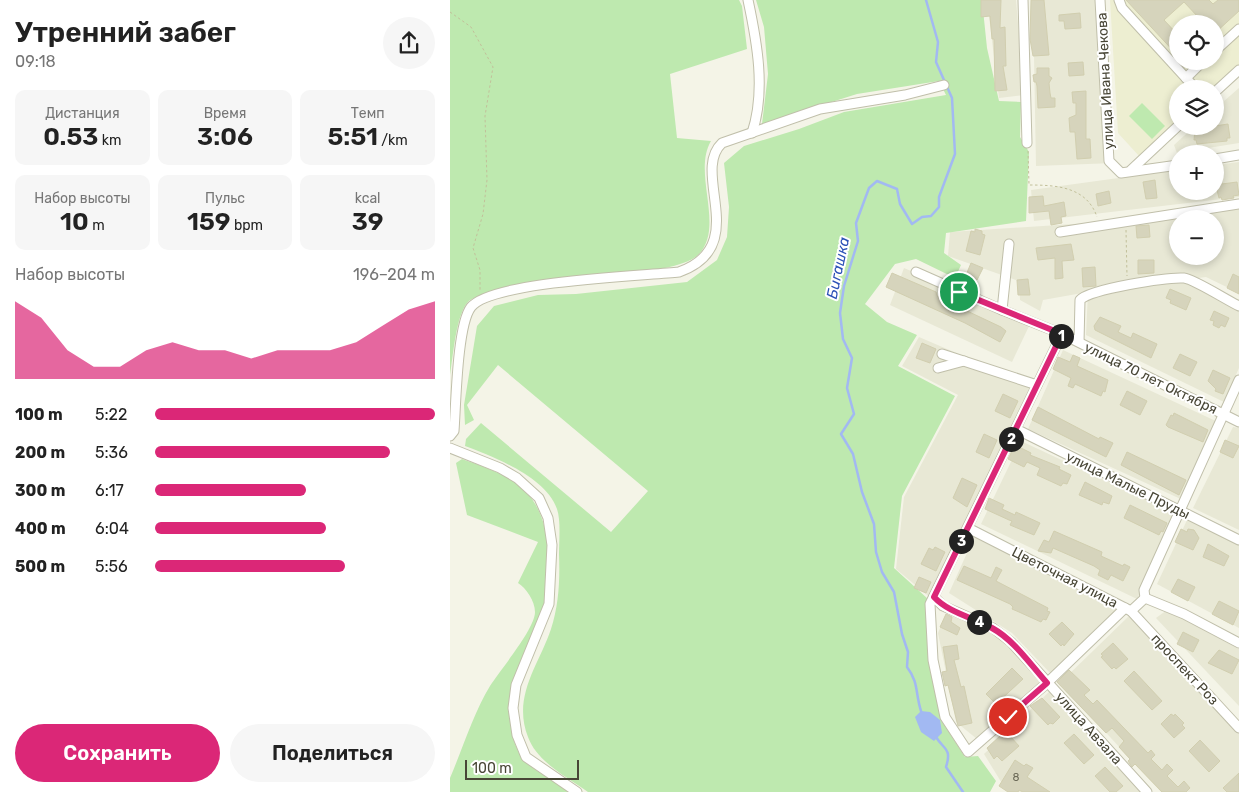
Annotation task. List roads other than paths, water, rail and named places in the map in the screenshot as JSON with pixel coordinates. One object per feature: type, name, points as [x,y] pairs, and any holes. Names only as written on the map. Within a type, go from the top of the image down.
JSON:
[{"type":"street","points":[[748,0],[756,39],[758,77],[757,114],[752,133]]},
{"type":"street","points":[[1023,0],[1027,143]]},
{"type":"street","name":"улица Ивана Чекова","points":[[1100,0],[1109,161],[1121,173],[1130,170]]},
{"type":"street","points":[[1119,0],[1122,8],[1186,78],[1194,70]]},
{"type":"street","points":[[1224,43],[1239,29]]},
{"type":"street","points":[[1224,84],[1239,70]]},
{"type":"street","points":[[450,436],[454,431],[460,351],[466,318],[472,306],[486,298],[532,286],[680,272],[696,266],[705,258],[716,228],[716,202],[712,165],[714,150],[722,143],[820,109],[905,95],[944,85]]},
{"type":"street","points":[[1130,170],[1169,134]]},
{"type":"street","points":[[1224,158],[1239,155]]},
{"type":"street","points":[[1130,170],[1169,166]]},
{"type":"street","points":[[1060,232],[1239,204]]},
{"type":"street","points":[[1002,310],[1009,244]]},
{"type":"street","name":"улица 70 лет Октября","points":[[916,272],[1062,334],[1239,422]]},
{"type":"street","points":[[1079,342],[1080,300],[1085,294],[1139,283],[1186,278],[1239,306]]},
{"type":"street","points":[[1062,334],[932,601],[933,660],[945,717],[968,752],[1128,610]]},
{"type":"street","points":[[942,354],[1037,385]]},
{"type":"street","points":[[938,368],[965,361]]},
{"type":"street","points":[[1239,380],[1225,415],[1144,590],[1145,598],[1184,614],[1239,643]]},
{"type":"street","name":"улица Малые Пруды","points":[[1016,429],[1239,540]]},
{"type":"street","points":[[450,448],[500,468],[517,478],[539,498],[548,518],[552,545],[549,604],[516,685],[513,708],[517,735],[526,757],[577,792]]},
{"type":"street","name":"Цветочная улица","points":[[968,528],[1128,610],[1145,598]]},
{"type":"street","name":"улица Авзала","points":[[932,601],[992,628],[1011,642],[1147,792]]},
{"type":"street","name":"проспект Роз","points":[[1128,610],[1239,728]]},
{"type":"water","points":[[921,711],[930,712],[940,720],[942,733],[934,741],[921,732],[915,717]]},
{"type":"waterway","name":"Бигашка","points":[[921,711],[915,683],[907,667],[908,652],[902,634],[894,592],[882,572],[876,552],[874,524],[862,492],[853,454],[841,434],[854,414],[847,388],[852,358],[843,339],[840,313],[844,286],[858,241],[856,223],[869,188],[877,181],[897,189],[900,204],[912,224],[922,217],[931,216],[939,207],[939,197],[955,154],[952,98],[936,62],[938,42],[926,0]]},
{"type":"waterway","name":"Бигашка","points":[[936,737],[948,753],[946,767],[963,792]]}]
